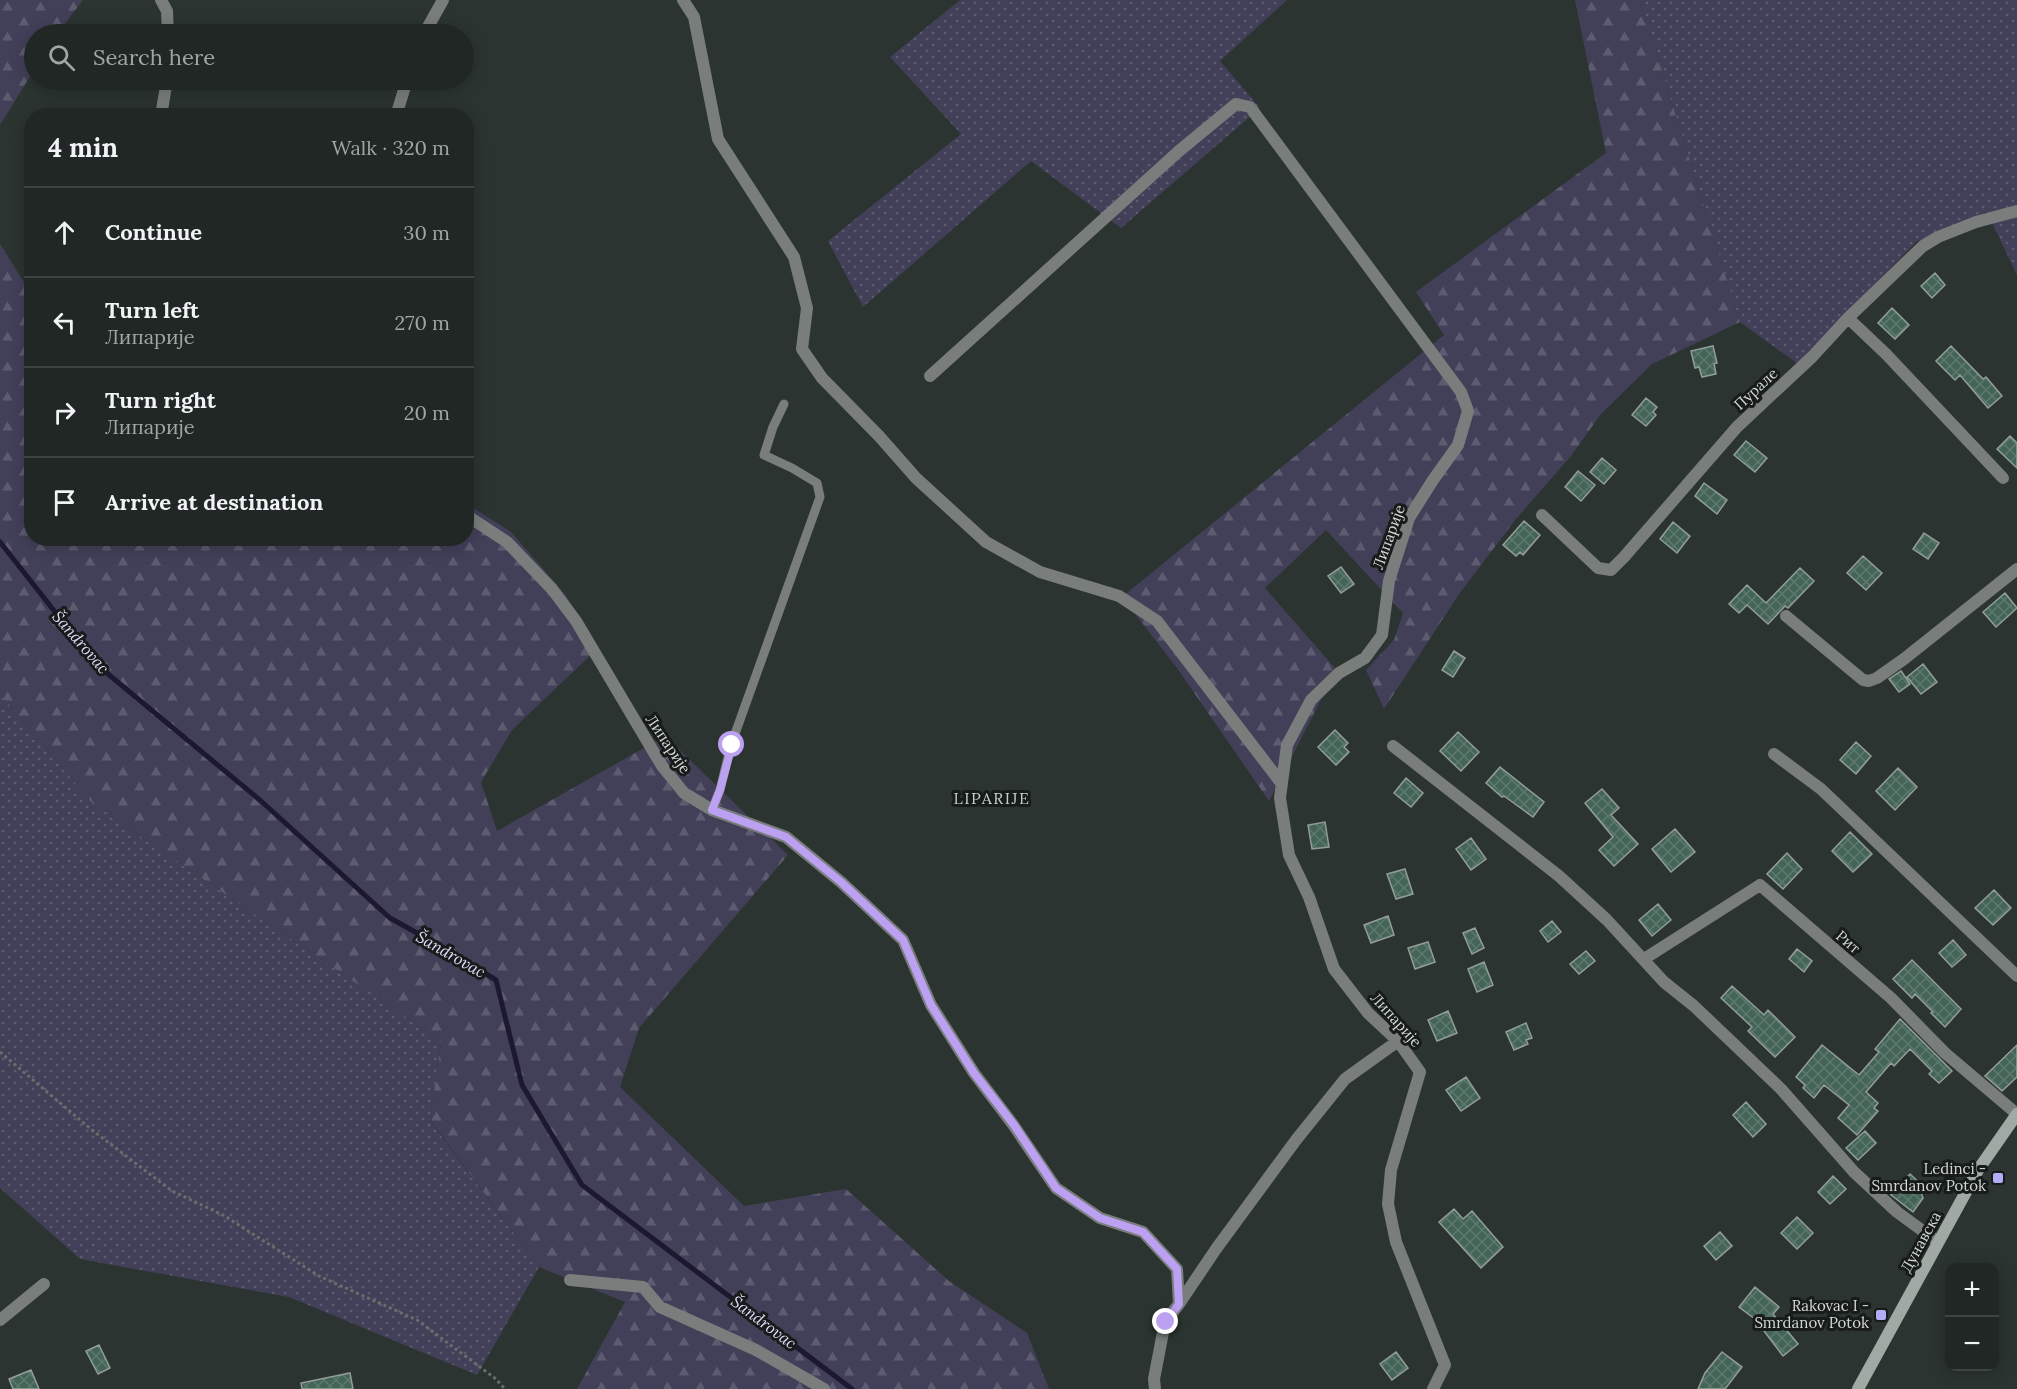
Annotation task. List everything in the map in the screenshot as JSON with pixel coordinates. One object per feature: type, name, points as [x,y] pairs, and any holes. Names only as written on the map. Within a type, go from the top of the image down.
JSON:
[{"type":"main road","name":"Дунавска","points":[[1858,1389],[1990,1151],[2017,1114]]},
{"type":"street","points":[[161,0],[167,11],[168,24]]},
{"type":"street","points":[[430,24],[443,0]]},
{"type":"street","points":[[683,0],[694,16],[718,140],[794,256],[807,308],[802,349],[822,378],[879,436],[916,478],[986,542],[1040,572],[1119,596],[1157,621],[1282,784]]},
{"type":"street","points":[[162,108],[165,90]]},
{"type":"street","points":[[399,108],[405,90]]},
{"type":"street","name":"Липарије","points":[[930,376],[1179,152],[1236,104],[1250,107],[1461,392],[1468,411],[1458,445],[1432,480],[1409,518],[1389,581],[1382,636],[1365,658],[1338,673],[1311,700],[1287,745],[1280,798],[1289,855],[1309,897],[1335,969],[1368,1013],[1398,1041],[1420,1071],[1391,1170],[1388,1204],[1396,1242],[1445,1365],[1433,1389]]},
{"type":"street","name":"Пурале","points":[[1542,515],[1599,568],[1611,570],[1737,427],[1812,357],[1848,318],[1923,246],[1938,237],[1976,222],[2017,211]]},
{"type":"street","points":[[1848,318],[1886,354],[2003,478]]},
{"type":"street","name":"Липарије","points":[[474,520],[507,542],[552,589],[576,621],[662,766],[684,793],[712,810],[786,837],[841,882],[903,940],[931,1005],[974,1073],[1014,1125],[1056,1188],[1100,1218],[1143,1232],[1177,1269],[1179,1304]]},
{"type":"street","points":[[1786,616],[1863,680],[1869,681],[1904,659],[2017,569]]},
{"type":"street","points":[[1393,746],[1559,876],[1607,920],[1664,982],[1694,1006],[1781,1089],[1854,1172],[1897,1212],[1938,1242]]},
{"type":"street","points":[[1774,754],[1821,789],[2017,976]]},
{"type":"street","name":"Рит","points":[[1644,959],[1760,885],[1891,998],[1946,1053],[2017,1114]]},
{"type":"street","points":[[1155,1389],[1154,1379],[1166,1322],[1216,1249],[1289,1149],[1345,1079],[1398,1041]]},
{"type":"street","points":[[570,1280],[643,1287],[660,1307],[756,1350],[824,1389]]},
{"type":"street","points":[[0,1320],[44,1284]]},
{"type":"lane","points":[[712,810],[732,745],[820,497],[817,483],[764,455],[773,427],[784,404]]},
{"type":"path","points":[[0,1052],[92,1130],[172,1191],[223,1215],[319,1276],[417,1320],[496,1379],[505,1389]]},
{"type":"green space","points":[[0,0],[83,0],[65,24],[24,24],[24,86],[0,125]]},
{"type":"green space","points":[[960,0],[1287,0],[1220,61],[1260,108],[1121,228],[1031,161],[863,307],[828,241],[961,134],[890,57]]},
{"type":"green space","points":[[1575,0],[1640,0],[1740,322],[1652,364],[1601,414],[1571,456],[1516,519],[1459,594],[1384,709],[1366,670],[1394,640],[1403,613],[1326,530],[1265,588],[1341,675],[1326,690],[1269,801],[1177,668],[1122,597],[1444,335],[1416,292],[1606,153]]},
{"type":"green space","points":[[1640,0],[2017,0],[2017,275],[1987,212],[1916,242],[1798,364],[1740,322]]},
{"type":"green space","points":[[0,244],[24,282],[24,546],[474,546],[474,508],[511,532],[565,594],[598,648],[512,730],[481,782],[497,831],[665,736],[788,855],[639,1028],[620,1087],[744,1206],[846,1189],[949,1281],[1027,1333],[1049,1389],[577,1389],[625,1302],[539,1267],[430,1120],[441,1041],[93,804],[0,694]]},
{"type":"green space","points":[[0,694],[93,804],[441,1041],[430,1121],[539,1267],[477,1375],[289,1297],[80,1259],[0,1188]]},
{"type":"building","points":[[1935,273],[1945,285],[1932,298],[1921,286]]},
{"type":"building","points":[[1892,308],[1909,325],[1895,339],[1878,323]]},
{"type":"building","points":[[1713,346],[1717,363],[1714,364],[1716,374],[1702,377],[1699,367],[1695,368],[1691,351]]},
{"type":"building","points":[[1951,346],[1983,379],[1986,377],[2002,396],[1988,408],[1960,375],[1955,380],[1936,361]]},
{"type":"building","points":[[1646,398],[1657,407],[1653,412],[1656,415],[1646,426],[1632,415]]},
{"type":"building","points":[[2010,436],[2017,443],[2017,468],[1997,449]]},
{"type":"building","points":[[1746,441],[1767,458],[1755,472],[1734,455]]},
{"type":"building","points":[[1602,458],[1616,470],[1604,484],[1590,472]]},
{"type":"building","points":[[1578,471],[1595,485],[1581,501],[1565,487]]},
{"type":"building","points":[[1704,483],[1727,500],[1717,514],[1695,496]]},
{"type":"building","points":[[1524,521],[1540,535],[1523,555],[1520,552],[1516,556],[1503,545]]},
{"type":"building","points":[[1673,522],[1690,536],[1677,553],[1660,539]]},
{"type":"building","points":[[1924,533],[1939,543],[1928,559],[1913,549]]},
{"type":"building","points":[[1863,556],[1882,573],[1866,590],[1847,573]]},
{"type":"building","points":[[1341,567],[1354,584],[1341,593],[1328,576]]},
{"type":"building","points":[[1800,568],[1814,581],[1788,608],[1785,606],[1768,624],[1747,605],[1739,613],[1729,604],[1747,585],[1766,603]]},
{"type":"building","points":[[2005,593],[2017,608],[1996,627],[1983,612]]},
{"type":"building","points":[[1454,651],[1465,658],[1453,677],[1442,670]]},
{"type":"building","points":[[1923,664],[1937,682],[1921,694],[1907,677]]},
{"type":"building","points":[[1901,671],[1910,684],[1899,692],[1889,679]]},
{"type":"building","points":[[1335,730],[1348,743],[1344,747],[1349,752],[1336,765],[1318,747]]},
{"type":"building","points":[[1458,732],[1479,752],[1461,771],[1440,751]]},
{"type":"building","points":[[1856,742],[1871,756],[1856,774],[1840,760]]},
{"type":"building","points":[[1500,767],[1544,802],[1533,817],[1504,796],[1502,797],[1486,783]]},
{"type":"building","points":[[1898,768],[1917,787],[1895,810],[1876,791]]},
{"type":"building","points":[[1406,778],[1423,793],[1411,807],[1394,793]]},
{"type":"building","points":[[1602,789],[1619,808],[1611,815],[1638,844],[1614,866],[1599,850],[1613,837],[1585,803]]},
{"type":"building","points":[[1325,822],[1329,847],[1312,849],[1308,825]]},
{"type":"building","points":[[1675,829],[1695,852],[1671,872],[1652,849]]},
{"type":"building","points":[[1850,832],[1872,854],[1853,872],[1832,851]]},
{"type":"building","points":[[1471,838],[1486,859],[1471,870],[1456,849]]},
{"type":"building","points":[[1787,853],[1802,869],[1783,889],[1767,874]]},
{"type":"building","points":[[1405,869],[1413,894],[1396,899],[1387,874]]},
{"type":"building","points":[[1994,890],[2011,908],[1993,925],[1975,908]]},
{"type":"building","points":[[1658,904],[1671,920],[1652,936],[1639,920]]},
{"type":"building","points":[[1388,916],[1394,935],[1371,943],[1364,925]]},
{"type":"building","points":[[1552,921],[1561,932],[1548,942],[1540,931]]},
{"type":"building","points":[[1475,928],[1484,948],[1472,954],[1463,933]]},
{"type":"building","points":[[1953,940],[1966,955],[1952,967],[1939,953]]},
{"type":"building","points":[[1428,942],[1435,962],[1415,969],[1408,948]]},
{"type":"building","points":[[1797,949],[1812,961],[1804,972],[1789,959]]},
{"type":"building","points":[[1586,951],[1595,961],[1579,974],[1570,964]]},
{"type":"building","points":[[1912,960],[1961,1009],[1945,1027],[1915,994],[1912,998],[1893,979]]},
{"type":"building","points":[[1484,962],[1493,985],[1477,992],[1468,969]]},
{"type":"building","points":[[1732,986],[1764,1015],[1768,1010],[1795,1037],[1775,1057],[1748,1031],[1752,1027],[1721,998]]},
{"type":"building","points":[[1448,1011],[1457,1033],[1437,1041],[1428,1020]]},
{"type":"building","points":[[1900,1019],[1952,1071],[1939,1083],[1929,1074],[1932,1071],[1910,1049],[1894,1066],[1891,1063],[1866,1092],[1878,1103],[1874,1108],[1878,1111],[1857,1135],[1838,1118],[1849,1105],[1824,1085],[1814,1098],[1803,1088],[1805,1085],[1796,1077],[1822,1045],[1859,1075],[1879,1052],[1875,1049]]},
{"type":"building","points":[[1526,1023],[1532,1038],[1526,1040],[1528,1044],[1514,1050],[1506,1032]]},
{"type":"building","points":[[2017,1045],[2017,1077],[2002,1091],[1985,1076]]},
{"type":"building","points":[[1466,1077],[1480,1098],[1461,1111],[1446,1090]]},
{"type":"building","points":[[1746,1102],[1766,1124],[1753,1137],[1733,1115]]},
{"type":"building","points":[[1865,1131],[1876,1143],[1858,1160],[1846,1148]]},
{"type":"building","points":[[1910,1174],[1925,1188],[1921,1192],[1923,1198],[1913,1212],[1891,1195]]},
{"type":"building","points":[[1833,1176],[1846,1189],[1830,1204],[1818,1192]]},
{"type":"building","points":[[1454,1209],[1463,1219],[1472,1211],[1503,1247],[1481,1268],[1439,1222]]},
{"type":"building","points":[[1797,1217],[1813,1233],[1797,1249],[1781,1233]]},
{"type":"building","points":[[1720,1232],[1732,1246],[1716,1260],[1704,1246]]},
{"type":"building","points":[[1755,1287],[1779,1307],[1773,1314],[1798,1344],[1783,1356],[1755,1319],[1739,1307]]},
{"type":"building","points":[[99,1345],[110,1368],[98,1374],[86,1351]]},
{"type":"building","points":[[1396,1352],[1408,1368],[1392,1380],[1380,1364]]},
{"type":"building","points":[[1722,1352],[1742,1367],[1725,1389],[1698,1389],[1705,1373]]},
{"type":"building","points":[[31,1370],[39,1389],[13,1389],[9,1379]]},
{"type":"building","points":[[350,1373],[353,1389],[302,1389],[301,1383]]},
{"type":"waterway","name":"Šandrovac","points":[[0,542],[96,664],[261,801],[390,918],[496,980],[522,1085],[582,1185],[852,1389]]},
{"type":"place","name":"Ledinci - Smrdanov Potok","points":[[1998,1178]]},
{"type":"place","name":"Rakovac I - Smrdanov Potok","points":[[1881,1315]]},
{"type":"district","name":"LIPARIJE","points":[[992,798]]},
{"type":"route","points":[[732,745],[712,810],[786,837],[841,882],[903,940],[931,1005],[974,1073],[1014,1125],[1056,1188],[1100,1218],[1143,1232],[1177,1269],[1179,1304],[1166,1322]]}]
